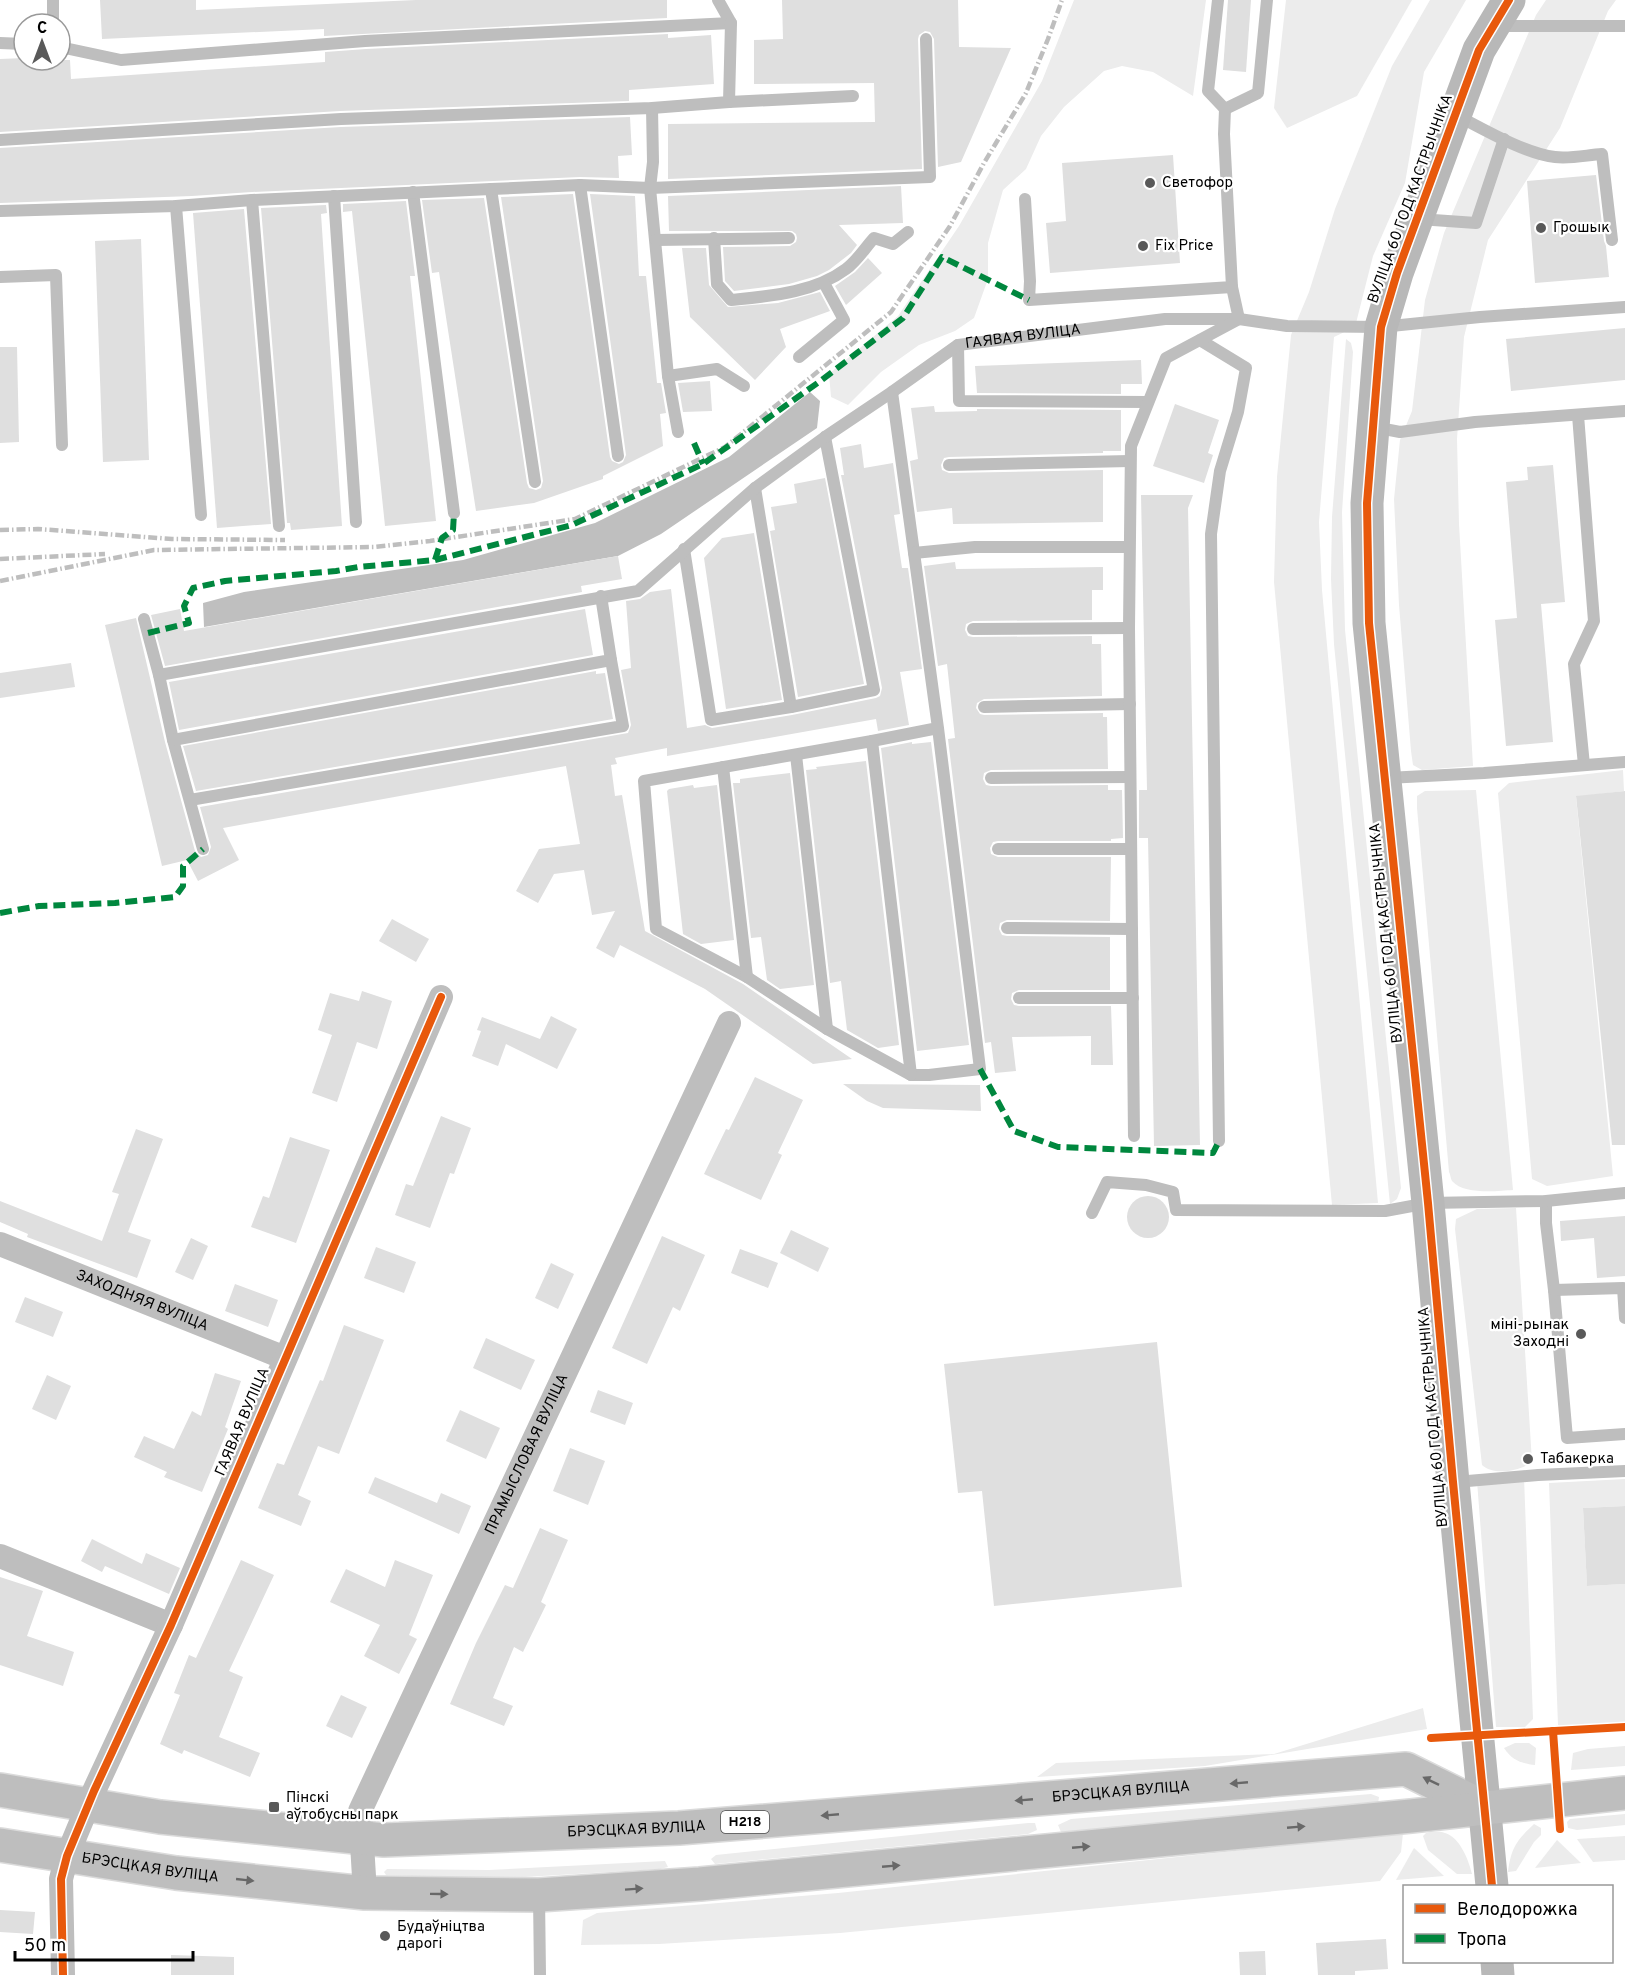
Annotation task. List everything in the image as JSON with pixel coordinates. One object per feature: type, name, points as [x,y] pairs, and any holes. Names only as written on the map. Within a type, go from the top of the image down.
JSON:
[{"type":"main road","name":"БРЭСЦКАЯ ВУЛІЦА","points":[[0,1790],[160,1817],[384,1840],[679,1828],[1406,1769],[1483,1807]]},
{"type":"main road","name":"БРЭСЦКАЯ ВУЛІЦА","points":[[0,1845],[176,1873],[364,1893],[539,1895],[700,1884],[1625,1793]]},
{"type":"street","name":"ВУЛІЦА 60 ГОД КАСТРЫЧНІКА","points":[[1492,1885],[1428,1203],[1370,623],[1367,503],[1381,327],[1397,273],[1479,51],[1501,13]]},
{"type":"street","name":"ГАЯВАЯ ВУЛІЦА","points":[[63,1975],[61,1879],[67,1856],[171,1625],[441,997]]},
{"type":"street","name":"ПРАМЫСЛОВАЯ ВУЛІЦА","points":[[364,1893],[360,1811],[729,1023]]},
{"type":"street","name":"ЗАХОДНЯЯ ВУЛІЦА","points":[[0,1244],[285,1358]]},
{"type":"street","points":[[0,1556],[171,1625]]},
{"type":"lane","points":[[718,0],[731,23],[729,102]]},
{"type":"lane","points":[[1134,1136],[1129,628],[1131,446],[1166,358],[1239,319],[1232,287],[1224,134],[1225,109],[1209,91],[1218,0]]},
{"type":"lane","points":[[1225,109],[1258,93],[1267,0]]},
{"type":"lane","points":[[1501,13],[1625,26]]},
{"type":"lane","points":[[72,50],[121,60],[365,41],[731,23]]},
{"type":"lane","points":[[0,211],[176,206],[252,200],[580,185],[650,188],[930,177],[926,39]]},
{"type":"lane","points":[[0,140],[341,119],[652,108],[853,96]]},
{"type":"lane","points":[[652,108],[653,162],[650,188],[668,376],[678,432]]},
{"type":"lane","points":[[1455,115],[1504,139],[1556,158],[1602,154],[1612,240]]},
{"type":"lane","points":[[1418,218],[1476,223],[1504,139]]},
{"type":"lane","points":[[580,185],[618,456]]},
{"type":"lane","points":[[491,189],[535,482]]},
{"type":"lane","points":[[413,192],[454,513]]},
{"type":"lane","points":[[334,196],[356,522]]},
{"type":"lane","points":[[1025,199],[1029,300],[1232,287]]},
{"type":"lane","points":[[252,200],[279,526]]},
{"type":"lane","points":[[176,206],[201,515]]},
{"type":"lane","points":[[714,238],[717,284],[731,300],[772,296],[824,283],[848,268],[874,238],[893,243],[908,232]]},
{"type":"lane","points":[[656,240],[789,238]]},
{"type":"lane","points":[[0,277],[56,275],[62,445]]},
{"type":"lane","points":[[799,357],[844,320],[824,283]]},
{"type":"lane","name":"ГАЯВАЯ ВУЛІЦА","points":[[601,596],[638,591],[755,488],[958,345],[1165,319],[1239,319],[1287,326],[1381,327],[1480,317],[1625,307]]},
{"type":"lane","points":[[1200,340],[1246,369],[1238,412],[1220,471],[1211,534],[1219,1142]]},
{"type":"lane","points":[[958,345],[959,401],[1148,402]]},
{"type":"lane","points":[[668,376],[717,369],[744,386]]},
{"type":"lane","points":[[892,392],[938,728],[980,1069],[911,1075],[827,1029],[747,977],[656,929],[644,781],[938,728]]},
{"type":"lane","points":[[1373,427],[1400,432],[1475,422],[1625,411]]},
{"type":"lane","points":[[1578,415],[1594,621],[1574,664],[1584,765]]},
{"type":"lane","points":[[684,549],[711,720],[874,690],[825,437]]},
{"type":"lane","points":[[950,465],[1130,461]]},
{"type":"lane","points":[[755,488],[791,707]]},
{"type":"lane","points":[[914,553],[975,547],[1129,547]]},
{"type":"lane","points":[[159,675],[601,596],[623,726],[190,800]]},
{"type":"lane","points":[[144,619],[173,740],[203,849]]},
{"type":"lane","points":[[973,629],[1129,628]]},
{"type":"lane","points":[[173,740],[611,660]]},
{"type":"lane","points":[[984,707],[1130,704]]},
{"type":"lane","points":[[872,741],[911,1075]]},
{"type":"lane","points":[[796,754],[827,1029]]},
{"type":"lane","points":[[1384,778],[1625,762]]},
{"type":"lane","points":[[723,767],[747,977]]},
{"type":"lane","points":[[991,778],[1130,777]]},
{"type":"lane","points":[[998,849],[1131,849]]},
{"type":"lane","points":[[1007,928],[1132,928]]},
{"type":"lane","points":[[1019,998],[1133,998]]},
{"type":"lane","points":[[1092,1213],[1107,1182],[1146,1185],[1173,1192],[1176,1210],[1385,1212],[1428,1203],[1546,1201],[1625,1193]]},
{"type":"lane","points":[[1546,1201],[1546,1223],[1567,1438],[1625,1434]]},
{"type":"lane","points":[[1554,1290],[1623,1288],[1625,1318]]},
{"type":"lane","points":[[1453,1482],[1625,1471]]},
{"type":"lane","points":[[539,1895],[540,1975]]},
{"type":"shaded area","points":[[1074,0],[1206,0],[1193,96],[1153,72],[1122,66],[1104,71],[1064,107],[1041,136],[1026,169],[1003,190],[988,243],[988,279],[974,318],[955,331],[919,345],[881,372],[848,405],[831,397],[829,374],[898,316],[959,226],[1042,81]]},
{"type":"shaded area","points":[[1286,0],[1412,0],[1357,96],[1287,128],[1274,108]]},
{"type":"shaded area","points":[[1430,0],[1466,0],[1424,72],[1405,183],[1373,256],[1355,327],[1334,337],[1319,522],[1322,590],[1378,1203],[1332,1205],[1274,582],[1277,477],[1291,335],[1309,292],[1335,209],[1392,66]]},
{"type":"shaded area","points":[[1546,0],[1616,0],[1608,11],[1560,128],[1488,240],[1464,337],[1457,439],[1459,524],[1473,766],[1422,770],[1413,765],[1411,751],[1399,605],[1394,499],[1400,440],[1412,411],[1425,300],[1444,233],[1536,15]]},
{"type":"shaded area","points":[[1346,339],[1351,343],[1353,352],[1342,512],[1345,630],[1401,1188],[1397,1199],[1390,1204],[1334,644],[1331,579],[1332,517]]},
{"type":"shaded area","points":[[810,392],[820,401],[817,428],[661,534],[618,556],[204,627],[203,603],[244,592],[463,560],[595,523],[729,457]]},
{"type":"shaded area","points":[[1623,770],[1624,791],[1576,797],[1613,1176],[1547,1186],[1532,1179],[1498,793],[1509,783]]},
{"type":"shaded area","points":[[1476,790],[1513,1190],[1481,1191],[1464,1188],[1452,1181],[1449,1172],[1417,796],[1425,791]]},
{"type":"shaded area","points":[[1516,1208],[1532,1462],[1514,1470],[1500,1471],[1482,1465],[1455,1229],[1456,1219],[1477,1209]]},
{"type":"shaded area","points":[[1524,1477],[1533,1719],[1525,1727],[1496,1727],[1477,1481]]},
{"type":"shaded area","points":[[1625,1479],[1625,1506],[1583,1508],[1587,1586],[1625,1584],[1625,1729],[1567,1732],[1558,1725],[1549,1483]]},
{"type":"shaded area","points":[[1423,1708],[1427,1729],[1205,1766],[1037,1777],[1056,1763],[1274,1754]]},
{"type":"shaded area","points":[[1515,1743],[1529,1743],[1536,1748],[1535,1765],[1517,1760],[1504,1748]]},
{"type":"shaded area","points":[[1625,1746],[1625,1766],[1571,1770],[1573,1753],[1588,1749]]},
{"type":"shaded area","points":[[1371,1794],[1379,1797],[1378,1804],[1061,1832],[1058,1825],[1071,1819]]},
{"type":"shaded area","points":[[1625,1814],[1625,1825],[1577,1830],[1568,1828],[1567,1822],[1570,1819]]},
{"type":"shaded area","points":[[1035,1823],[1037,1830],[1028,1834],[715,1864],[711,1859],[716,1855]]},
{"type":"shaded area","points":[[1534,1824],[1541,1828],[1541,1835],[1516,1871],[1508,1872],[1516,1845]]},
{"type":"shaded area","points":[[1430,1832],[1443,1832],[1455,1839],[1466,1856],[1472,1874],[1457,1874],[1428,1850],[1423,1836]]},
{"type":"shaded area","points":[[1403,1833],[1401,1852],[1380,1881],[840,1933],[659,1944],[581,1945],[583,1920],[597,1913],[838,1893]]},
{"type":"shaded area","points":[[1625,1836],[1625,1860],[1593,1862],[1577,1839]]},
{"type":"shaded area","points":[[1557,1840],[1581,1863],[1535,1868]]},
{"type":"shaded area","points":[[1414,1848],[1444,1876],[1396,1880]]},
{"type":"shaded area","points":[[665,1861],[668,1867],[660,1869],[491,1879],[386,1875],[384,1872],[387,1869],[489,1870]]},
{"type":"building","points":[[100,0],[196,0],[196,10],[416,0],[667,0],[667,18],[324,36],[324,29],[102,39]]},
{"type":"building","points":[[782,0],[958,0],[959,47],[1011,48],[961,162],[938,167],[934,39],[930,32],[925,31],[919,35],[918,39],[922,169],[668,179],[668,124],[875,122],[874,83],[754,84],[754,40],[783,39]]},
{"type":"building","points":[[1228,0],[1251,0],[1246,72],[1223,70]]},
{"type":"building","points":[[668,34],[668,38],[711,35],[714,84],[629,90],[629,101],[340,111],[0,132],[0,59],[12,58],[12,72],[71,72],[71,79],[325,62],[325,52]]},
{"type":"building","points":[[630,117],[632,155],[618,156],[619,178],[580,177],[0,203],[0,148],[341,127]]},
{"type":"building","points":[[1173,155],[1180,263],[1050,273],[1046,223],[1066,221],[1062,163]]},
{"type":"building","points":[[1596,175],[1609,277],[1535,283],[1527,181]]},
{"type":"building","points":[[901,186],[903,223],[839,225],[857,245],[851,253],[817,276],[789,284],[734,291],[725,281],[723,247],[790,246],[796,242],[797,238],[792,231],[669,231],[668,196]]},
{"type":"building","points":[[573,194],[610,457],[612,461],[619,464],[623,462],[626,455],[590,194],[635,196],[639,276],[646,276],[657,383],[661,383],[666,413],[660,414],[663,446],[603,476],[603,479],[534,503],[476,511],[439,272],[432,273],[422,200],[484,198],[527,483],[529,488],[536,490],[541,488],[543,481],[501,197]]},
{"type":"building","points":[[406,201],[415,276],[410,276],[436,521],[385,526],[352,211],[343,212],[343,204]]},
{"type":"building","points":[[326,205],[327,213],[321,214],[342,526],[291,530],[290,523],[287,523],[261,208]]},
{"type":"building","points":[[244,209],[271,524],[217,528],[193,213]]},
{"type":"building","points":[[141,239],[149,460],[103,462],[95,241]]},
{"type":"building","points":[[682,248],[706,248],[709,285],[728,307],[778,303],[820,292],[830,311],[780,329],[786,347],[755,380],[690,317]]},
{"type":"building","points":[[868,258],[882,273],[846,305],[835,286],[855,272]]},
{"type":"building","points":[[1625,328],[1625,380],[1511,391],[1506,339]]},
{"type":"building","points":[[0,347],[17,347],[19,442],[0,443]]},
{"type":"building","points":[[1141,360],[1142,384],[1121,384],[1121,394],[977,393],[975,366]]},
{"type":"building","points":[[710,381],[712,411],[683,412],[678,383]]},
{"type":"building","points":[[1175,404],[1219,420],[1208,453],[1213,455],[1204,483],[1153,466]]},
{"type":"building","points":[[934,406],[935,412],[977,411],[977,409],[1121,410],[1121,451],[949,457],[944,458],[941,465],[942,470],[949,473],[1103,470],[1103,522],[953,524],[952,508],[917,512],[910,461],[918,459],[911,408]]},
{"type":"building","points":[[861,444],[864,468],[893,463],[900,514],[894,515],[902,568],[908,568],[922,669],[900,672],[909,725],[878,731],[876,719],[667,756],[667,748],[615,758],[617,764],[611,765],[615,796],[622,795],[645,931],[743,984],[852,1059],[813,1064],[705,989],[620,945],[614,958],[596,948],[615,911],[592,915],[584,870],[554,874],[538,903],[516,891],[539,849],[580,844],[566,766],[223,828],[239,860],[198,881],[187,860],[162,866],[105,625],[136,618],[165,742],[195,851],[201,857],[208,855],[211,847],[200,807],[628,733],[631,725],[621,670],[631,668],[626,601],[640,599],[650,592],[671,589],[687,728],[705,725],[712,728],[876,698],[880,696],[882,688],[841,475],[844,475],[840,448]]},
{"type":"building","points":[[1553,465],[1565,602],[1541,604],[1553,742],[1506,746],[1495,620],[1517,618],[1506,482],[1528,480],[1527,467]]},
{"type":"building","points":[[825,478],[864,684],[798,697],[770,531],[775,530],[771,507],[797,503],[794,484]]},
{"type":"building","points":[[1141,495],[1193,495],[1188,508],[1200,1145],[1154,1146],[1148,838],[1139,838],[1139,790],[1147,790]]},
{"type":"building","points":[[754,533],[782,700],[726,709],[704,558],[722,538]]},
{"type":"building","points":[[618,556],[622,579],[581,586],[582,592],[165,666],[151,615],[180,609],[184,631]]},
{"type":"building","points":[[955,562],[956,569],[1103,567],[1103,590],[1092,590],[1092,620],[973,621],[966,624],[965,630],[968,636],[973,637],[1092,636],[1092,644],[1101,644],[1102,696],[984,699],[977,703],[976,708],[980,714],[984,715],[1103,713],[1103,717],[1107,717],[1108,769],[991,770],[984,773],[983,779],[986,785],[991,786],[1108,785],[1108,790],[1122,790],[1123,838],[1111,839],[1111,841],[998,841],[993,842],[990,848],[991,854],[998,857],[1111,857],[1110,921],[1007,920],[1000,923],[999,929],[1002,935],[1007,936],[1110,937],[1110,990],[1019,990],[1012,993],[1011,999],[1014,1005],[1019,1006],[1111,1006],[1113,1065],[1091,1065],[1091,1036],[1012,1037],[1016,1071],[995,1073],[991,1042],[985,1043],[948,739],[955,738],[947,664],[938,666],[924,566]]},
{"type":"building","points":[[585,609],[593,655],[179,730],[169,682]]},
{"type":"building","points":[[71,663],[75,687],[0,698],[0,673]]},
{"type":"building","points":[[596,671],[596,674],[605,673],[613,719],[196,791],[183,746]]},
{"type":"building","points":[[912,742],[912,744],[931,742],[969,1045],[917,1051],[881,748]]},
{"type":"building","points":[[866,761],[899,1045],[878,1048],[847,1030],[841,981],[830,983],[806,770]]},
{"type":"building","points":[[790,773],[814,985],[780,989],[767,980],[761,937],[751,938],[733,783],[740,783],[740,779]]},
{"type":"building","points":[[693,785],[694,788],[717,785],[734,940],[701,944],[683,934],[667,791]]},
{"type":"building","points":[[1625,791],[1625,1145],[1612,1145],[1576,796]]},
{"type":"building","points":[[392,919],[429,939],[416,962],[379,941]]},
{"type":"building","points":[[362,991],[392,1001],[377,1049],[357,1042],[337,1102],[312,1093],[332,1035],[318,1030],[330,993],[359,1001]]},
{"type":"building","points":[[551,1016],[577,1029],[557,1069],[506,1044],[498,1066],[472,1056],[481,1031],[477,1030],[482,1017],[540,1039]]},
{"type":"building","points":[[755,1077],[803,1100],[778,1153],[782,1155],[761,1200],[704,1174]]},
{"type":"building","points":[[843,1084],[980,1085],[981,1111],[883,1108],[867,1101]]},
{"type":"building","points":[[441,1116],[471,1128],[454,1174],[450,1173],[430,1228],[395,1215],[406,1184],[413,1186]]},
{"type":"building","points":[[136,1129],[163,1139],[128,1232],[151,1240],[137,1278],[27,1237],[28,1234],[0,1222],[0,1201],[102,1241],[119,1194],[112,1192]]},
{"type":"building","points":[[290,1137],[330,1150],[296,1243],[251,1227],[263,1196],[269,1198]]},
{"type":"building","points":[[1148,1196],[1163,1202],[1169,1217],[1163,1232],[1148,1238],[1133,1232],[1127,1217],[1133,1202]]},
{"type":"building","points":[[1625,1216],[1625,1276],[1597,1278],[1594,1238],[1561,1241],[1560,1221]]},
{"type":"building","points":[[791,1230],[829,1248],[818,1272],[780,1253]]},
{"type":"building","points":[[662,1236],[705,1255],[680,1311],[673,1307],[647,1364],[612,1348]]},
{"type":"building","points":[[191,1238],[208,1246],[193,1280],[175,1272]]},
{"type":"building","points":[[376,1247],[416,1262],[404,1293],[364,1278]]},
{"type":"building","points":[[740,1249],[778,1263],[768,1288],[731,1273]]},
{"type":"building","points":[[551,1263],[574,1274],[558,1309],[535,1298]]},
{"type":"building","points":[[235,1284],[278,1300],[268,1327],[225,1311]]},
{"type":"building","points":[[25,1297],[63,1312],[53,1337],[15,1322]]},
{"type":"building","points":[[344,1325],[384,1340],[339,1454],[318,1446],[298,1495],[311,1501],[301,1526],[258,1508],[277,1463],[284,1465],[320,1380],[323,1381]]},
{"type":"building","points":[[486,1338],[535,1360],[521,1390],[473,1368]]},
{"type":"building","points":[[1157,1342],[1182,1587],[994,1606],[982,1491],[958,1493],[944,1364]]},
{"type":"building","points":[[215,1373],[241,1381],[225,1427],[228,1429],[202,1492],[164,1477],[167,1472],[134,1457],[144,1436],[174,1449],[192,1411],[201,1416]]},
{"type":"building","points":[[47,1375],[71,1386],[56,1420],[32,1409]]},
{"type":"building","points":[[598,1390],[633,1403],[625,1425],[590,1412]]},
{"type":"building","points":[[460,1410],[500,1428],[486,1459],[446,1441]]},
{"type":"building","points":[[570,1448],[605,1461],[588,1505],[553,1491]]},
{"type":"building","points":[[375,1477],[437,1503],[441,1493],[471,1506],[459,1534],[368,1493]]},
{"type":"building","points":[[1625,1506],[1625,1584],[1587,1586],[1583,1508]]},
{"type":"building","points":[[540,1528],[568,1540],[541,1602],[546,1605],[523,1652],[514,1647],[493,1698],[513,1706],[504,1726],[450,1704],[476,1643],[505,1585],[513,1588]]},
{"type":"building","points":[[92,1539],[142,1564],[146,1553],[180,1568],[169,1594],[105,1566],[102,1572],[81,1561]]},
{"type":"building","points":[[241,1560],[274,1575],[229,1671],[243,1677],[219,1737],[260,1753],[250,1777],[184,1750],[182,1754],[160,1744],[180,1695],[174,1693],[189,1655],[196,1658]]},
{"type":"building","points":[[395,1560],[433,1575],[409,1635],[417,1639],[399,1674],[364,1656],[380,1625],[330,1602],[346,1569],[385,1587]]},
{"type":"building","points":[[0,1577],[43,1591],[27,1636],[74,1652],[63,1686],[0,1665]]},
{"type":"building","points":[[341,1695],[367,1707],[352,1738],[326,1726]]},
{"type":"building","points":[[0,1910],[35,1912],[33,1934],[0,1932]]},
{"type":"building","points":[[1386,1939],[1388,1969],[1355,1971],[1355,1975],[1318,1975],[1316,1943]]},
{"type":"building","points":[[1265,1951],[1266,1975],[1240,1975],[1239,1952]]},
{"type":"building","points":[[171,1955],[234,1957],[234,1975],[171,1975]]},
{"type":"railway","points":[[0,581],[154,550],[374,547],[575,519],[725,447],[891,312],[950,226],[1026,93],[1062,0]]},
{"type":"railway","points":[[0,530],[38,529],[172,539],[285,540]]},
{"type":"railway","points":[[0,559],[105,554]]},
{"type":"marked path","points":[[435,560],[572,525],[703,464],[819,382],[903,318],[942,257],[1029,300]]},
{"type":"marked path","points":[[694,443],[703,464]]},
{"type":"marked path","points":[[148,633],[189,623],[184,606],[193,588],[225,581],[435,560],[442,538],[453,530],[454,513]]},
{"type":"marked path","points":[[0,913],[39,906],[115,903],[175,897],[183,886],[183,866],[203,849]]},
{"type":"marked path","points":[[980,1069],[1014,1131],[1058,1147],[1213,1153],[1219,1141]]},
{"type":"cycle path","points":[[1492,1885],[1428,1203],[1369,623],[1367,503],[1381,327],[1397,273],[1479,50],[1509,0]]},
{"type":"cycle path","points":[[63,1975],[61,1879],[67,1856],[94,1791],[171,1625],[441,997]]},
{"type":"cycle path","points":[[1431,1738],[1625,1727]]},
{"type":"cycle path","points":[[1553,1731],[1560,1829]]},
{"type":"place","name":"Светофор","points":[[1150,183]]},
{"type":"place","name":"Грошык","points":[[1541,228]]},
{"type":"place","name":"Fix Price","points":[[1143,246]]},
{"type":"place","name":"міні-рынак Заходні","points":[[1581,1334]]},
{"type":"place","name":"Табакерка","points":[[1528,1459]]},
{"type":"place","name":"Пінскі аўтобусны парк","points":[[274,1807]]},
{"type":"place","name":"Будаўніцтва дарогі","points":[[385,1936]]}]
